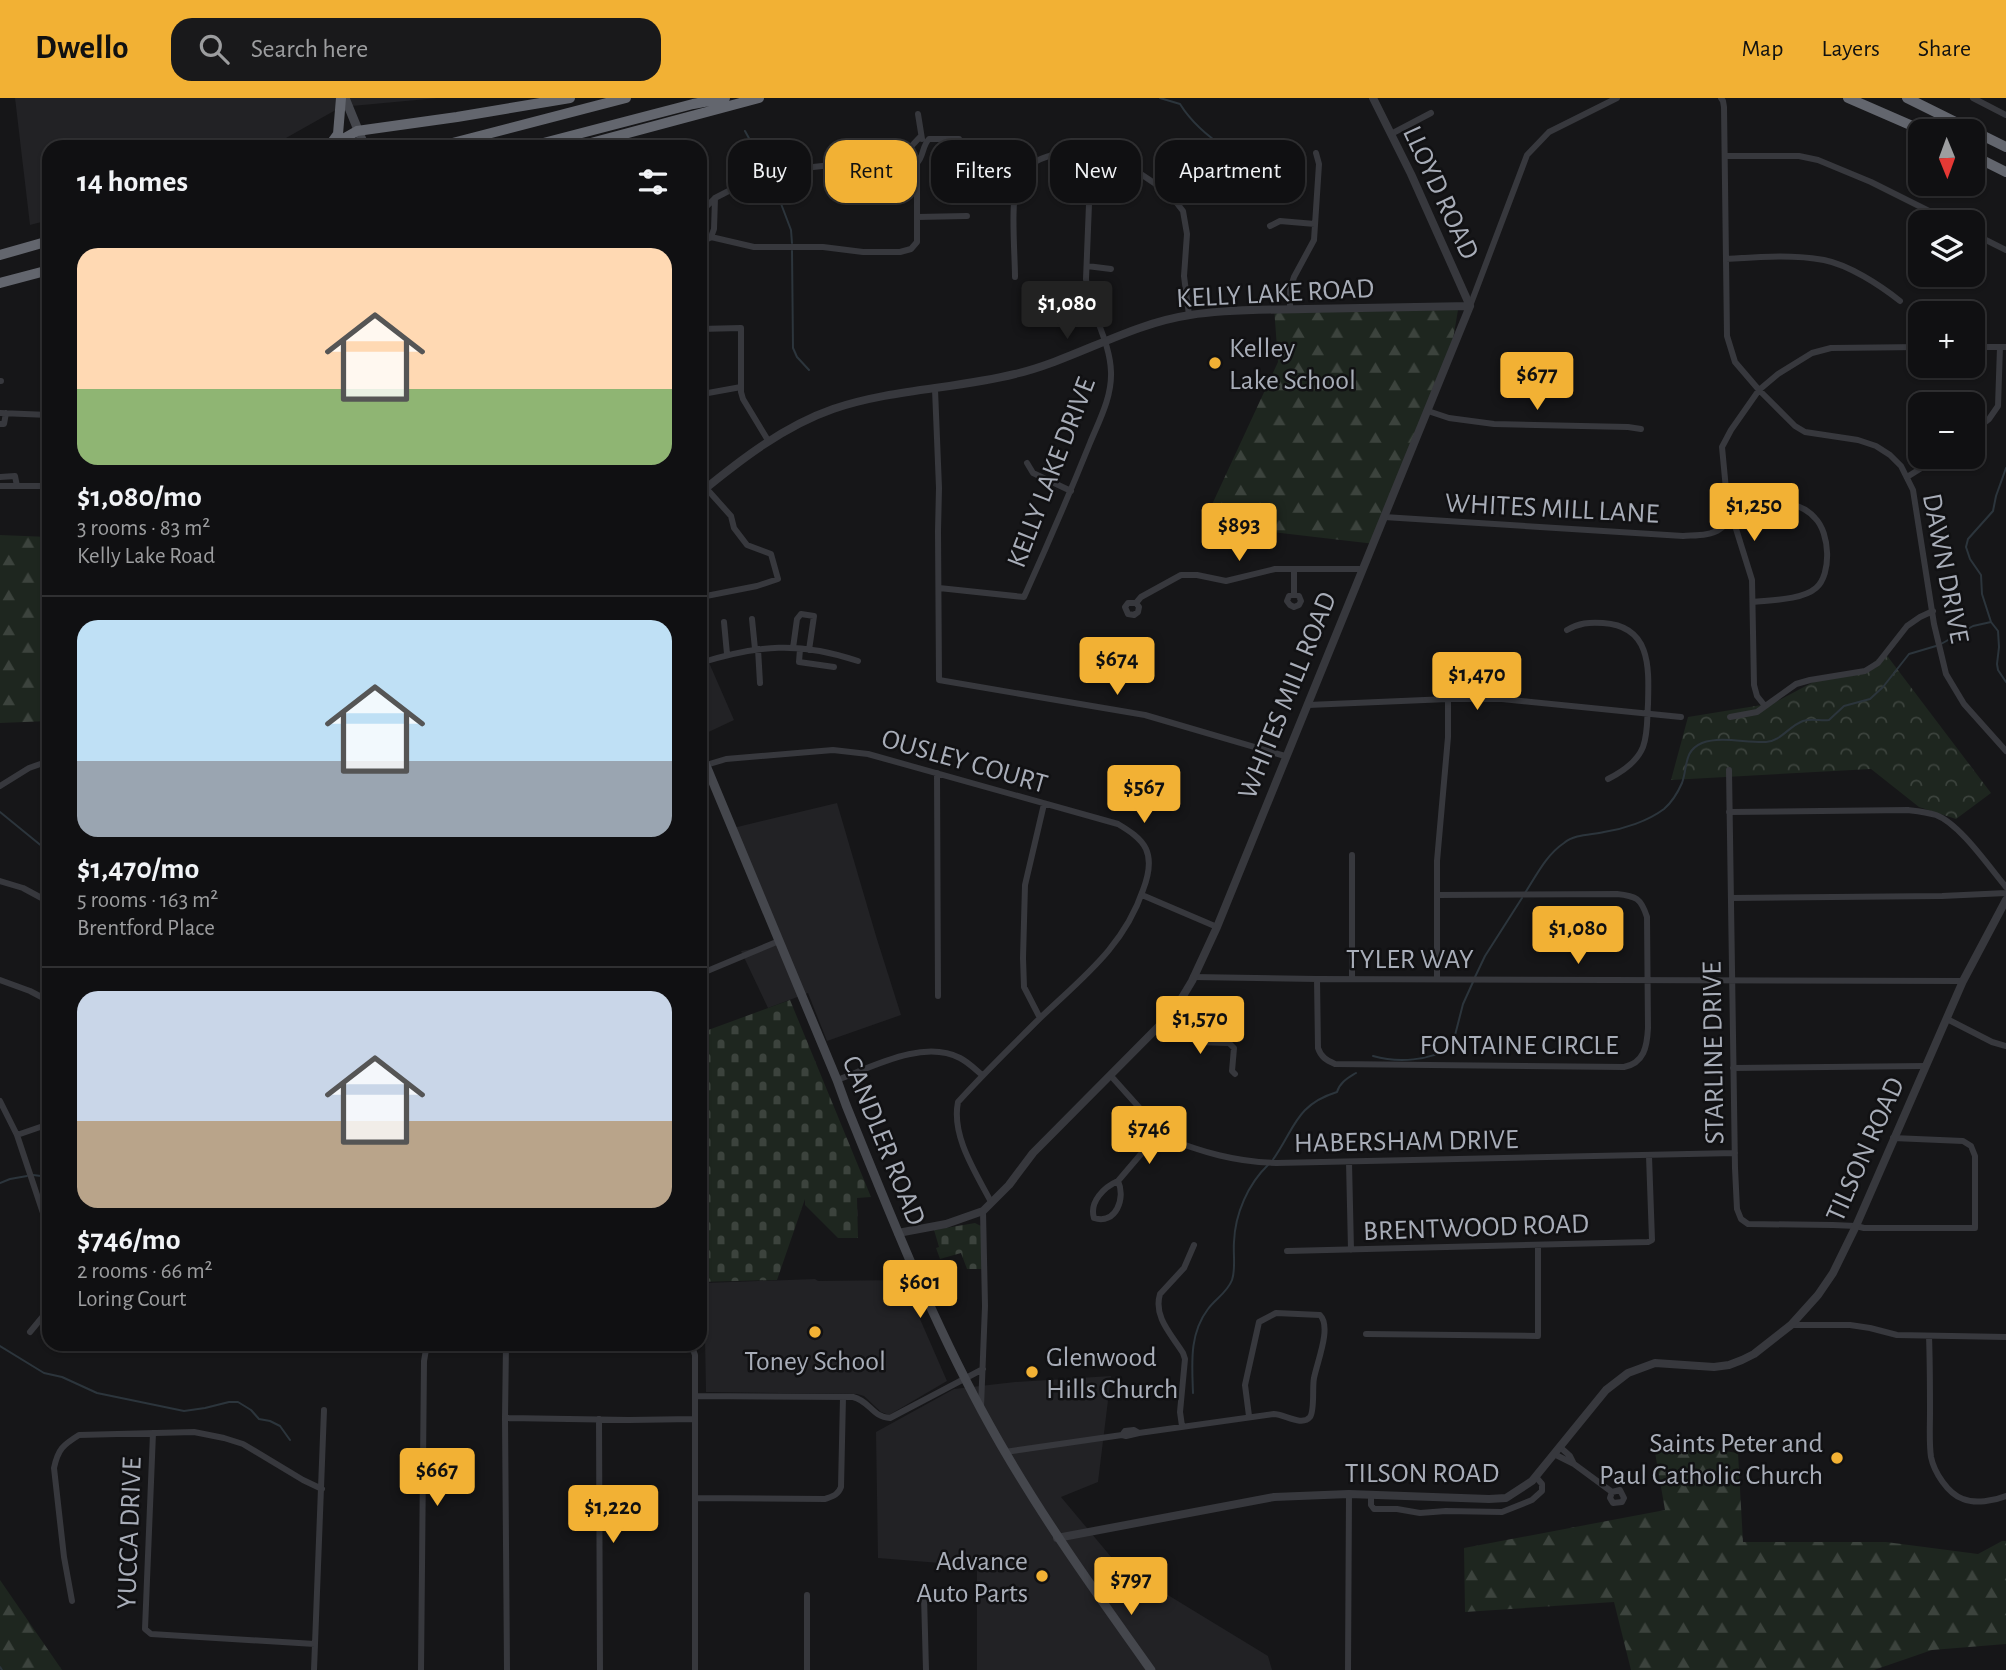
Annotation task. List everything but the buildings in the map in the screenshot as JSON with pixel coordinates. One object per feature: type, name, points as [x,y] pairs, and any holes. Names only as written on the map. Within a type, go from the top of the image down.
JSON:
[{"type":"highway","points":[[333,140],[338,134],[343,98]]},
{"type":"highway","points":[[341,140],[357,131],[570,98]]},
{"type":"highway","points":[[463,140],[626,98]]},
{"type":"highway","points":[[555,140],[725,98]]},
{"type":"highway","points":[[602,140],[759,98]]},
{"type":"highway","points":[[1848,98],[1908,124]]},
{"type":"highway","points":[[1907,98],[2006,147]]},
{"type":"highway","points":[[1985,162],[2006,172]]},
{"type":"highway","points":[[0,257],[42,245]]},
{"type":"highway","points":[[0,283],[42,272]]},
{"type":"main road","points":[[343,98],[362,140]]},
{"type":"main road","name":"CANDLER ROAD","points":[[707,767],[925,1298],[981,1409],[1057,1538],[1151,1670]]},
{"type":"street","name":"LLOYD ROAD","points":[[1373,98],[1470,306]]},
{"type":"street","name":"WHITES MILL ROAD","points":[[898,1233],[946,1224],[982,1211],[1009,1185],[1033,1153],[1111,1076],[1180,1001],[1217,927],[1470,306],[1527,155],[1549,132],[1617,98]]},
{"type":"street","name":"DAWN DRIVE","points":[[1721,98],[1725,156],[1727,336],[1730,351],[1735,362],[1759,390],[1796,426],[1805,432],[1858,440],[1875,446],[1891,455],[1901,466],[1913,490],[1934,624],[1949,681],[1964,704],[2006,751]]},
{"type":"street","points":[[1974,98],[2006,115]]},
{"type":"street","points":[[1391,134],[1432,113]]},
{"type":"street","points":[[917,163],[921,158],[923,140],[918,114]]},
{"type":"street","points":[[917,144],[930,139],[958,139]]},
{"type":"street","points":[[1290,309],[1290,290],[1294,277],[1314,240],[1319,164],[1316,153]]},
{"type":"street","points":[[1725,156],[1799,156],[1818,160],[1871,182],[1927,210]]},
{"type":"street","points":[[707,206],[715,198],[748,181],[825,166]]},
{"type":"street","points":[[1141,174],[1169,193],[1179,204],[1185,219],[1187,234],[1184,276],[1189,315]]},
{"type":"street","points":[[707,239],[714,229],[715,198]]},
{"type":"street","points":[[711,237],[754,247],[823,247],[863,252],[900,252],[911,249],[918,242],[917,203]]},
{"type":"street","points":[[1014,203],[1015,277]]},
{"type":"street","name":"KELLY LAKE DRIVE","points":[[939,589],[1024,597],[1071,491],[1110,388],[1111,369],[1106,341],[1087,295],[1089,203]]},
{"type":"street","points":[[917,217],[967,216]]},
{"type":"street","points":[[1270,226],[1280,221],[1315,224]]},
{"type":"street","points":[[1985,240],[2006,250]]},
{"type":"street","points":[[1726,259],[1804,257],[1826,260],[1884,287],[1899,302]]},
{"type":"street","points":[[1087,266],[1111,269]]},
{"type":"street","name":"KELLY LAKE ROAD","points":[[707,488],[784,432],[835,408],[876,398],[1019,374],[1153,324],[1189,315],[1290,309],[1470,306]]},
{"type":"street","points":[[707,329],[741,328],[743,399],[769,442]]},
{"type":"street","points":[[1985,347],[2003,346],[1998,406],[1985,422]]},
{"type":"street","points":[[1765,706],[1757,696],[1754,685],[1751,571],[1727,500],[1722,447],[1759,390],[1798,360],[1831,348],[1908,347]]},
{"type":"street","points":[[707,393],[741,387]]},
{"type":"street","points":[[935,389],[939,488],[939,680],[1145,715],[1285,756]]},
{"type":"street","points":[[1427,411],[1449,418],[1494,424],[1628,426],[1641,429]]},
{"type":"street","points":[[0,424],[4,424],[3,413],[42,414]]},
{"type":"street","points":[[1027,463],[1033,473],[1071,491]]},
{"type":"street","points":[[1908,477],[1920,469]]},
{"type":"street","points":[[0,477],[15,476],[17,486]]},
{"type":"street","points":[[0,486],[42,486]]},
{"type":"street","points":[[707,495],[731,516],[734,528],[747,545],[771,554],[778,579],[707,596]]},
{"type":"street","name":"WHITES MILL LANE","points":[[1384,517],[1684,536],[1719,530],[1726,525],[1731,515],[1754,505],[1790,504],[1804,509],[1815,517],[1823,532],[1827,570],[1824,578],[1808,593],[1753,602]]},
{"type":"street","points":[[1136,603],[1141,597],[1181,575],[1197,575],[1226,581],[1275,569],[1362,569]]},
{"type":"street","points":[[1294,569],[1294,594]]},
{"type":"street","points":[[1730,717],[1757,712],[1796,684],[1865,671],[1878,663],[1907,626],[1933,611]]},
{"type":"street","points":[[809,650],[814,616],[801,614],[797,619],[799,662],[834,667]]},
{"type":"street","points":[[752,619],[760,684]]},
{"type":"street","points":[[724,622],[727,654]]},
{"type":"street","points":[[1567,630],[1579,623],[1622,626],[1637,638],[1644,648],[1649,680],[1647,728],[1643,747],[1625,769],[1608,779]]},
{"type":"street","points":[[707,661],[757,649],[797,648],[858,661]]},
{"type":"street","points":[[1437,979],[1437,861],[1448,737],[1448,699]]},
{"type":"street","points":[[1308,705],[1502,699],[1681,717]]},
{"type":"street","name":"OUSLEY COURT","points":[[707,765],[726,759],[833,750],[868,754],[1118,824],[1146,847],[1149,874],[1124,931],[1092,971],[1040,1018],[958,1102],[957,1117],[961,1139],[991,1202]]},
{"type":"street","points":[[0,786],[29,768],[42,763]]},
{"type":"street","name":"STARLINE DRIVE","points":[[1729,770],[1737,1209],[1744,1222],[1757,1225],[1856,1226]]},
{"type":"street","points":[[937,773],[938,996]]},
{"type":"street","points":[[1040,1018],[1024,986],[1023,958],[1025,885],[1044,804]]},
{"type":"street","points":[[1729,812],[1908,810],[1936,816],[1948,822],[1970,844],[2006,887]]},
{"type":"street","points":[[1352,855],[1352,978]]},
{"type":"street","points":[[0,881],[23,888],[42,898]]},
{"type":"street","points":[[1731,898],[2006,893]]},
{"type":"street","points":[[1142,895],[1217,927]]},
{"type":"street","name":"FONTAINE CIRCLE","points":[[1317,979],[1318,1048],[1320,1055],[1335,1064],[1610,1067],[1631,1066],[1642,1057],[1646,1049],[1648,1028],[1647,916],[1637,898],[1630,895],[1438,895]]},
{"type":"street","name":"TILSON ROAD","points":[[1057,1538],[1274,1497],[1349,1494],[1506,1498],[1536,1477],[1606,1390],[1628,1373],[1655,1363],[1729,1366],[1754,1354],[1791,1325],[1818,1295],[1833,1273],[1963,981],[2006,900]]},
{"type":"street","points":[[707,971],[779,941]]},
{"type":"street","name":"TYLER WAY","points":[[1193,977],[1963,981]]},
{"type":"street","points":[[0,980],[42,998]]},
{"type":"street","points":[[1947,1019],[1992,1042],[2006,1046]]},
{"type":"street","points":[[1164,1021],[1196,1042],[1229,1043],[1234,1048],[1232,1071],[1235,1074]]},
{"type":"street","points":[[837,1080],[913,1053],[928,1051],[962,1058],[982,1075]]},
{"type":"street","points":[[1734,1068],[1926,1066]]},
{"type":"street","points":[[1111,1076],[1145,1114],[1158,1134],[1118,1181],[1112,1183],[1093,1203],[1091,1209],[1094,1218],[1108,1219],[1118,1208],[1122,1198],[1118,1181]]},
{"type":"street","points":[[0,1101],[17,1135],[42,1210]]},
{"type":"street","points":[[17,1135],[42,1126]]},
{"type":"street","name":"HABERSHAM DRIVE","points":[[1158,1134],[1207,1153],[1244,1161],[1276,1163],[1735,1153]]},
{"type":"street","points":[[1856,1226],[1975,1228],[1975,1156],[1971,1146],[1963,1141],[1893,1138]]},
{"type":"street","name":"BRENTWOOD ROAD","points":[[1287,1251],[1645,1243],[1652,1240],[1649,1156]]},
{"type":"street","points":[[1349,1162],[1351,1250]]},
{"type":"street","points":[[981,1409],[985,1306],[982,1211]]},
{"type":"street","points":[[1182,1426],[1180,1412],[1185,1359],[1161,1319],[1158,1299],[1184,1268],[1194,1245]]},
{"type":"street","points":[[1366,1334],[1538,1336],[1538,1245]]},
{"type":"street","points":[[1005,1452],[1249,1416],[1280,1414],[1300,1421],[1310,1417],[1314,1378],[1326,1325],[1323,1317],[1276,1313],[1259,1322],[1245,1385],[1249,1416]]},
{"type":"street","points":[[30,1332],[42,1317]]},
{"type":"street","points":[[1791,1325],[1850,1325],[1897,1335],[2006,1337]]},
{"type":"street","points":[[1930,1336],[1931,1456],[1935,1469],[1957,1497],[1962,1499],[1980,1501],[2006,1496]]},
{"type":"street","points":[[421,1670],[426,1351]]},
{"type":"street","points":[[506,1351],[508,1670]]},
{"type":"street","points":[[693,1351],[695,1670]]},
{"type":"street","points":[[695,1396],[844,1397],[861,1399],[878,1416],[890,1418],[982,1369]]},
{"type":"street","points":[[695,1499],[825,1499],[839,1492],[844,1397]]},
{"type":"street","points":[[314,1670],[324,1410]]},
{"type":"street","points":[[505,1418],[694,1419]]},
{"type":"street","points":[[599,1419],[600,1670]]},
{"type":"street","points":[[72,1601],[54,1468],[56,1457],[63,1445],[79,1435],[194,1432],[243,1444],[322,1489]]},
{"type":"street","name":"YUCCA DRIVE","points":[[153,1433],[145,1629],[151,1634],[315,1644]]},
{"type":"street","points":[[1560,1447],[1574,1464]]},
{"type":"street","points":[[1554,1454],[1574,1464],[1612,1492]]},
{"type":"street","points":[[1371,1495],[1371,1505],[1379,1510],[1397,1509],[1420,1513],[1502,1511],[1532,1500],[1542,1491],[1542,1484],[1536,1477]]},
{"type":"street","points":[[1348,1670],[1349,1494]]},
{"type":"street","points":[[807,1595],[807,1670]]},
{"type":"street","points":[[924,1596],[926,1670]]},
{"type":"shaded area","points":[[15,98],[438,98],[341,107],[282,140],[42,140],[42,222],[30,225]]},
{"type":"shaded area","points":[[707,658],[734,720],[707,733]]},
{"type":"shaded area","points":[[837,803],[901,1015],[827,1041],[808,993],[768,1008],[741,951],[778,944],[729,829]]},
{"type":"shaded area","name":"Toney School","points":[[815,1279],[903,1280],[947,1381],[889,1415],[881,1412],[864,1396],[857,1394],[706,1392],[707,1283]]},
{"type":"shaded area","points":[[1111,1376],[1098,1482],[1061,1497],[1117,1564],[1268,1656],[1272,1670],[977,1670],[977,1566],[878,1558],[876,1432],[954,1389]]},
{"type":"green space","points":[[1274,307],[1458,310],[1449,363],[1375,544],[1203,524],[1278,362]]},
{"type":"green space","points":[[0,535],[42,537],[42,721],[0,723]]},
{"type":"green space","points":[[1885,653],[1991,793],[1956,819],[1919,807],[1871,769],[1671,780],[1688,717],[1774,703],[1817,680],[1859,674]]},
{"type":"green space","points":[[790,1000],[871,1197],[857,1198],[858,1238],[838,1238],[805,1205],[805,1199],[777,1280],[707,1282],[707,1030]]},
{"type":"green space","points":[[975,1223],[981,1226],[982,1269],[967,1269],[961,1253],[940,1259],[934,1230]]},
{"type":"green space","points":[[1653,1441],[1738,1453],[1743,1542],[1886,1542],[1978,1554],[2006,1541],[2006,1644],[1932,1650],[1874,1670],[1631,1670],[1614,1602],[1465,1612],[1464,1548],[1665,1510]]},
{"type":"green space","points":[[0,1580],[62,1670],[0,1670]]},
{"type":"waterway","points":[[1160,98],[1180,104],[1190,118],[1214,140]]},
{"type":"waterway","points":[[745,131],[750,140]]},
{"type":"waterway","points":[[781,203],[791,230],[792,243]]},
{"type":"waterway","points":[[792,251],[793,348],[809,370]]},
{"type":"waterway","points":[[2006,468],[1993,511],[1968,539],[1966,547],[1970,559],[1981,575],[1982,594],[1991,622],[1998,631],[1997,664],[2006,682]]},
{"type":"waterway","points":[[1941,644],[1973,626],[1991,622]]},
{"type":"waterway","points":[[1525,893],[1547,860],[1568,840],[1628,827],[1664,809],[1680,786],[1687,760],[1696,746],[1717,740],[1766,742],[1781,736],[1803,721],[1829,720],[1844,706],[1870,699],[1909,654],[1936,646]]},
{"type":"waterway","points":[[0,812],[42,846]]},
{"type":"waterway","points":[[1475,977],[1485,956],[1522,898]]},
{"type":"waterway","points":[[1373,1056],[1393,1060],[1423,1058],[1452,1047],[1463,1004],[1473,982]]},
{"type":"waterway","points":[[1272,1161],[1304,1111],[1323,1097],[1337,1092],[1342,1083],[1356,1073]]},
{"type":"waterway","points":[[1193,1393],[1193,1350],[1198,1329],[1208,1309],[1232,1280],[1235,1231],[1240,1210],[1254,1181],[1268,1165]]},
{"type":"waterway","points":[[33,1175],[42,1176]]},
{"type":"waterway","points":[[0,1183],[27,1176]]},
{"type":"waterway","points":[[0,1346],[44,1373],[62,1377],[97,1393],[184,1411],[238,1402],[259,1419],[280,1426],[290,1440]]},
{"type":"place","name":"Kelley Lake School","points":[[1215,363]]},
{"type":"place","name":"Toney School","points":[[815,1332]]},
{"type":"place","name":"Glenwood Hills Church","points":[[1032,1372]]},
{"type":"place","name":"Saints Peter and Paul Catholic Church","points":[[1837,1458]]},
{"type":"place","name":"Advance Auto Parts","points":[[1042,1576]]}]
